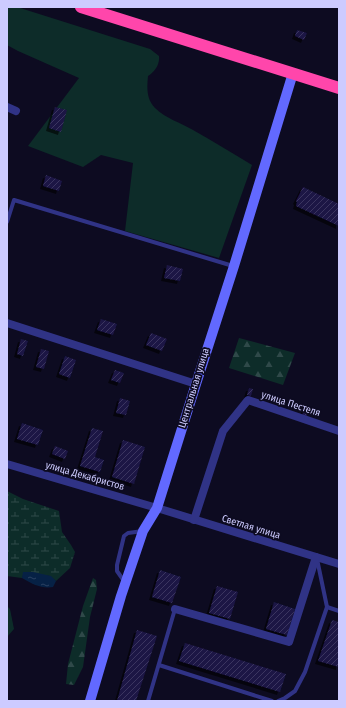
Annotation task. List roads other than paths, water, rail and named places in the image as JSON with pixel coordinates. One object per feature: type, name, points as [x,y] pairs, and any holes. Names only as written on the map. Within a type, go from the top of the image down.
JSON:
[{"type":"highway","points":[[81,7],[339,88]]},
{"type":"street","name":"Центральная улица","points":[[90,701],[143,531],[158,508],[293,73]]},
{"type":"street","points":[[7,107],[16,111]]},
{"type":"street","points":[[7,323],[196,384]]},
{"type":"street","name":"улица Пестеля","points":[[194,520],[223,431],[248,400],[339,431]]},
{"type":"street","name":"улица Декабристов","points":[[7,464],[158,508]]},
{"type":"street","name":"Светлая улица","points":[[158,508],[339,564]]},
{"type":"street","points":[[175,609],[289,642],[316,557]]},
{"type":"lane","points":[[7,222],[14,200],[234,266]]},
{"type":"lane","points":[[126,583],[116,565],[124,536],[128,533],[143,531]]},
{"type":"lane","points":[[278,701],[294,691],[305,672],[326,607],[316,557]]},
{"type":"lane","points":[[326,607],[339,611]]},
{"type":"lane","points":[[148,701],[175,609]]},
{"type":"lane","points":[[159,665],[272,701]]},
{"type":"water","points":[[23,572],[33,572],[51,576],[56,581],[53,587],[41,587],[22,578]]}]
